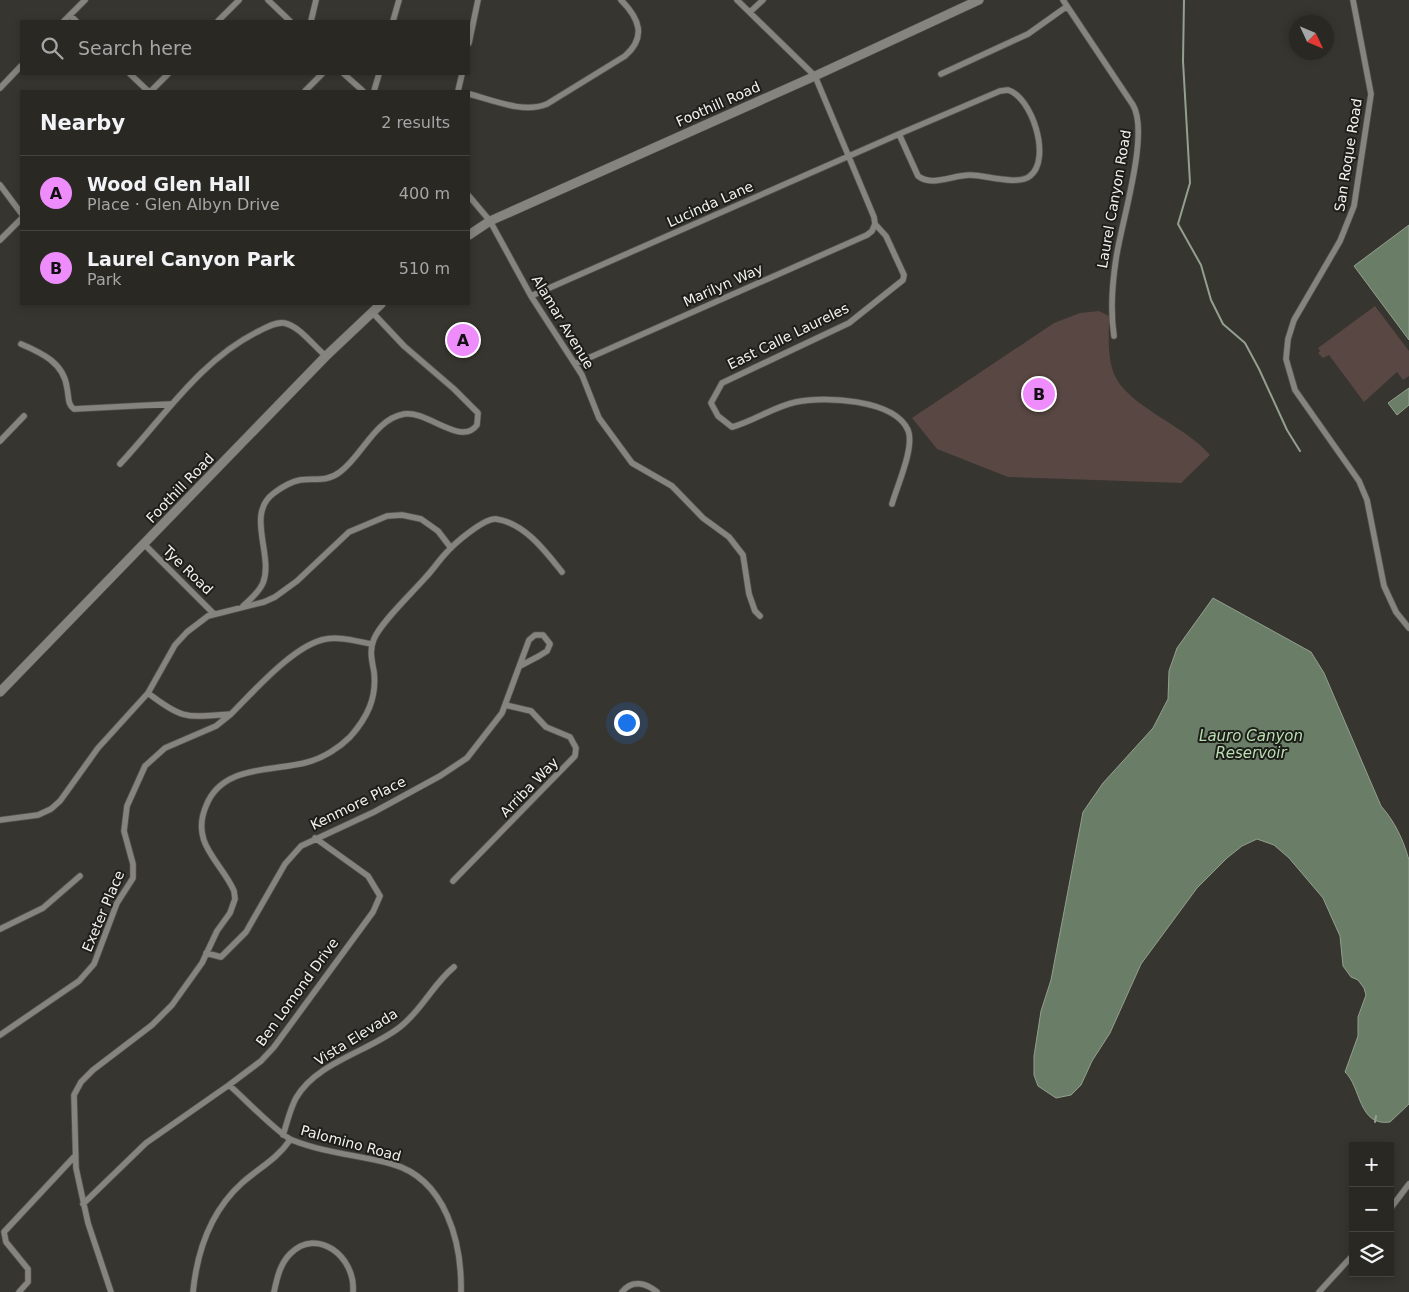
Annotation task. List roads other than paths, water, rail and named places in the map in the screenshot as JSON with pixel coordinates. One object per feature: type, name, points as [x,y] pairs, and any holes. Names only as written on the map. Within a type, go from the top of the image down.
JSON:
[{"type":"main road","name":"Foothill Road","points":[[470,234],[490,221],[815,76],[979,0]]},
{"type":"main road","name":"Foothill Road","points":[[0,692],[326,356],[380,305]]},
{"type":"street","points":[[65,20],[85,0]]},
{"type":"street","points":[[219,20],[239,0]]},
{"type":"street","points":[[268,0],[289,20]]},
{"type":"street","points":[[311,20],[316,0]]},
{"type":"street","points":[[393,20],[399,0]]},
{"type":"street","points":[[470,39],[478,0]]},
{"type":"street","points":[[470,94],[522,108],[537,108],[547,104],[625,56],[634,47],[638,28],[635,15],[621,0]]},
{"type":"street","name":"East Calle Laureles","points":[[737,0],[815,76],[875,224],[886,236],[902,266],[904,275],[903,280],[849,323],[722,383],[711,403],[718,416],[732,427],[770,410],[797,402],[854,401],[873,405],[896,416],[908,430],[910,449],[892,504]]},
{"type":"street","points":[[750,12],[763,0]]},
{"type":"street","name":"Laurel Canyon Road","points":[[1063,0],[1133,105],[1139,118],[1136,151],[1116,258],[1111,297],[1114,336]]},
{"type":"street","name":"San Roque Road","points":[[1353,0],[1371,94],[1354,206],[1340,241],[1294,320],[1288,339],[1286,359],[1295,390],[1359,481],[1367,500],[1384,586],[1396,612],[1409,628]]},
{"type":"street","points":[[941,74],[1028,34],[1066,7]]},
{"type":"street","points":[[70,15],[75,20]]},
{"type":"street","points":[[0,88],[20,67]]},
{"type":"street","points":[[131,75],[149,90]]},
{"type":"street","points":[[151,90],[167,75]]},
{"type":"street","points":[[306,90],[321,75]]},
{"type":"street","points":[[345,75],[362,90]]},
{"type":"street","points":[[374,90],[379,75]]},
{"type":"street","points":[[458,90],[462,75]]},
{"type":"street","name":"Lucinda Lane","points":[[531,296],[899,134],[1000,91],[1008,90],[1018,96],[1033,121],[1039,142],[1037,164],[1032,175],[1021,180],[973,175],[928,181],[916,173],[899,134]]},
{"type":"street","points":[[0,185],[20,212]]},
{"type":"street","name":"Alamar Avenue","points":[[470,197],[490,221],[531,296],[576,364],[599,418],[632,463],[672,486],[703,518],[729,537],[739,549],[743,555],[752,604],[760,616]]},
{"type":"street","points":[[0,240],[20,220]]},
{"type":"street","name":"Marilyn Way","points":[[576,364],[867,235],[872,231],[875,224]]},
{"type":"street","points":[[241,608],[263,583],[266,554],[260,517],[262,508],[271,495],[291,482],[302,480],[321,481],[336,475],[352,462],[379,429],[401,415],[423,416],[456,431],[468,432],[478,425],[478,413],[466,400],[404,346],[372,312]]},
{"type":"street","points":[[120,464],[171,404],[229,347],[276,324],[285,324],[294,328],[326,356]]},
{"type":"street","points":[[21,344],[48,356],[58,366],[66,381],[70,404],[74,409],[171,404]]},
{"type":"street","points":[[0,440],[24,416]]},
{"type":"street","points":[[0,820],[38,816],[52,808],[119,722],[148,693],[180,638],[208,616],[264,602],[286,590],[338,541],[356,528],[378,518],[402,514],[421,519],[438,531],[451,548]]},
{"type":"street","points":[[111,1292],[83,1204],[74,1157],[73,1103],[81,1082],[162,1016],[172,1005],[230,913],[235,899],[233,887],[205,845],[202,825],[203,813],[208,800],[217,788],[230,779],[260,769],[309,762],[330,752],[349,737],[366,717],[374,695],[372,644],[377,632],[451,548],[484,522],[496,519],[522,529],[562,572]]},
{"type":"street","name":"Tye Road","points":[[144,544],[214,614]]},
{"type":"street","name":"Kenmore Place","points":[[206,953],[221,957],[240,940],[285,864],[301,846],[374,812],[452,769],[467,758],[482,742],[505,705],[529,640],[535,635],[542,635],[548,639],[550,644],[547,651],[520,666]]},
{"type":"street","name":"Exeter Place","points":[[0,1034],[79,981],[94,964],[117,903],[134,878],[134,866],[124,831],[130,798],[145,766],[165,748],[216,726],[294,654],[309,644],[328,638],[340,638],[372,644]]},
{"type":"street","points":[[148,693],[173,712],[185,716],[231,714]]},
{"type":"street","name":"Arriba Way","points":[[453,881],[575,756],[575,744],[567,735],[546,727],[531,711],[505,705]]},
{"type":"street","name":"Ben Lomond Drive","points":[[83,1204],[146,1143],[261,1061],[274,1047],[380,900],[376,887],[368,876],[315,838]]},
{"type":"street","points":[[0,929],[43,908],[80,876]]},
{"type":"street","name":"Vista Elevada","points":[[283,1135],[295,1100],[308,1084],[320,1074],[400,1027],[414,1015],[454,967]]},
{"type":"street","name":"Palomino Road","points":[[229,1085],[290,1140],[394,1164],[425,1184],[442,1202],[457,1242],[461,1292]]},
{"type":"street","points":[[192,1292],[202,1246],[218,1212],[231,1194],[272,1161],[290,1140]]},
{"type":"street","points":[[19,1292],[28,1282],[28,1269],[6,1242],[4,1232],[74,1157]]},
{"type":"street","points":[[1394,1204],[1409,1184]]},
{"type":"street","points":[[274,1292],[282,1264],[291,1253],[298,1248],[318,1244],[335,1250],[348,1264],[354,1281],[353,1292]]},
{"type":"street","points":[[1319,1292],[1349,1259]]},
{"type":"street","points":[[622,1292],[630,1284],[638,1283],[649,1285],[657,1292]]},
{"type":"water","points":[[1409,225],[1409,340],[1354,266]]},
{"type":"water","points":[[1409,388],[1409,405],[1397,415],[1388,403]]},
{"type":"water","name":"Lauro Canyon Reservoir","points":[[1213,598],[1311,652],[1324,673],[1381,806],[1394,825],[1407,852],[1409,860],[1409,1104],[1390,1122],[1380,1122],[1366,1112],[1350,1078],[1345,1072],[1358,1036],[1358,1017],[1366,995],[1364,988],[1358,980],[1351,977],[1343,966],[1340,936],[1323,898],[1289,858],[1274,845],[1257,839],[1242,846],[1227,858],[1197,888],[1141,964],[1110,1033],[1092,1061],[1081,1085],[1071,1095],[1056,1098],[1038,1086],[1034,1075],[1034,1056],[1041,1011],[1051,980],[1083,812],[1103,783],[1153,728],[1168,699],[1169,671],[1177,648]]},
{"type":"waterway","points":[[1184,0],[1183,61],[1190,183],[1178,224],[1201,265],[1211,300],[1223,324],[1245,343],[1287,430],[1300,451]]},
{"type":"waterway","points":[[1375,1122],[1376,1116]]},
{"type":"place","name":"Wood Glen Hall","points":[[463,340]]},
{"type":"place","name":"Laurel Canyon Park","points":[[1039,394]]}]
